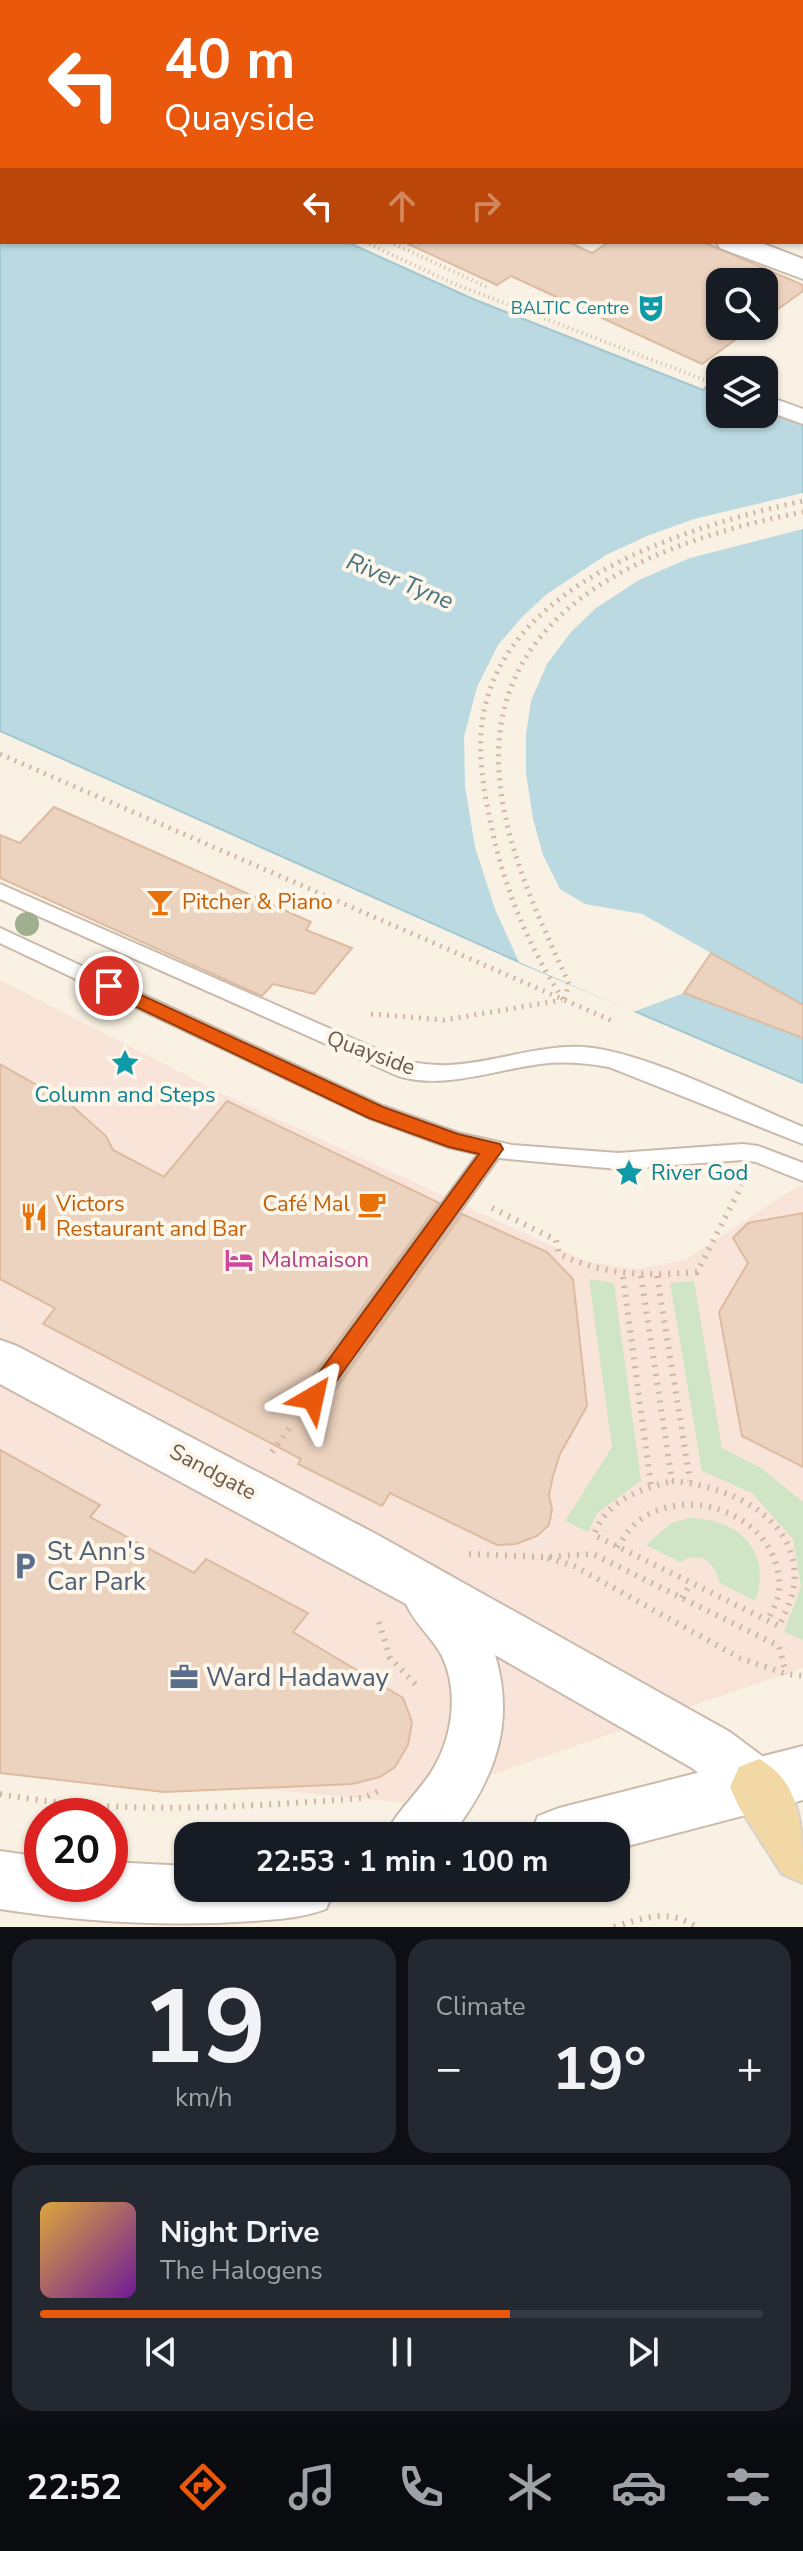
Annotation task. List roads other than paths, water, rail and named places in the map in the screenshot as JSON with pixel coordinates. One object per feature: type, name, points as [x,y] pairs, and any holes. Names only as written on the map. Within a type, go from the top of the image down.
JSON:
[{"type":"main road","points":[[614,1822],[781,1780],[803,1854]]},
{"type":"main road","points":[[0,1880],[58,1889],[174,1895]]},
{"type":"street","points":[[736,244],[803,270]]},
{"type":"street","points":[[778,407],[803,417]]},
{"type":"street","name":"Sandgate","points":[[0,1360],[245,1488],[711,1750],[781,1780]]},
{"type":"street","name":"Sandgate","points":[[423,1590],[455,1631],[468,1654],[476,1680],[478,1706],[469,1760],[460,1781],[427,1822]]},
{"type":"lane","name":"Quayside","points":[[0,891],[405,1070],[428,1074],[470,1071],[563,1054],[609,1059],[647,1071],[803,1136]]},
{"type":"lane","points":[[0,935],[376,1112],[443,1137],[493,1149],[618,1161],[743,1152],[758,1154],[803,1172]]},
{"type":"lane","points":[[313,1398],[493,1149]]},
{"type":"water","name":"River Tyne","points":[[0,244],[351,244],[473,299],[703,390],[706,387],[706,428],[778,428],[778,413],[803,422],[803,1083],[519,962],[0,731]]},
{"type":"place","name":"BALTIC Centre","points":[[651,308]]},
{"type":"place","name":"Pitcher & Piano","points":[[160,902]]},
{"type":"place","name":"Column and Steps","points":[[125,1063]]},
{"type":"place","name":"River God","points":[[629,1173]]},
{"type":"place","name":"Café Mal","points":[[372,1204]]},
{"type":"place","name":"Victors Restaurant and Bar","points":[[34,1217]]},
{"type":"place","name":"Malmaison","points":[[239,1260]]},
{"type":"place","name":"St Ann's Car Park","points":[[25,1566]]},
{"type":"place","name":"Ward Hadaway","points":[[184,1677]]}]
